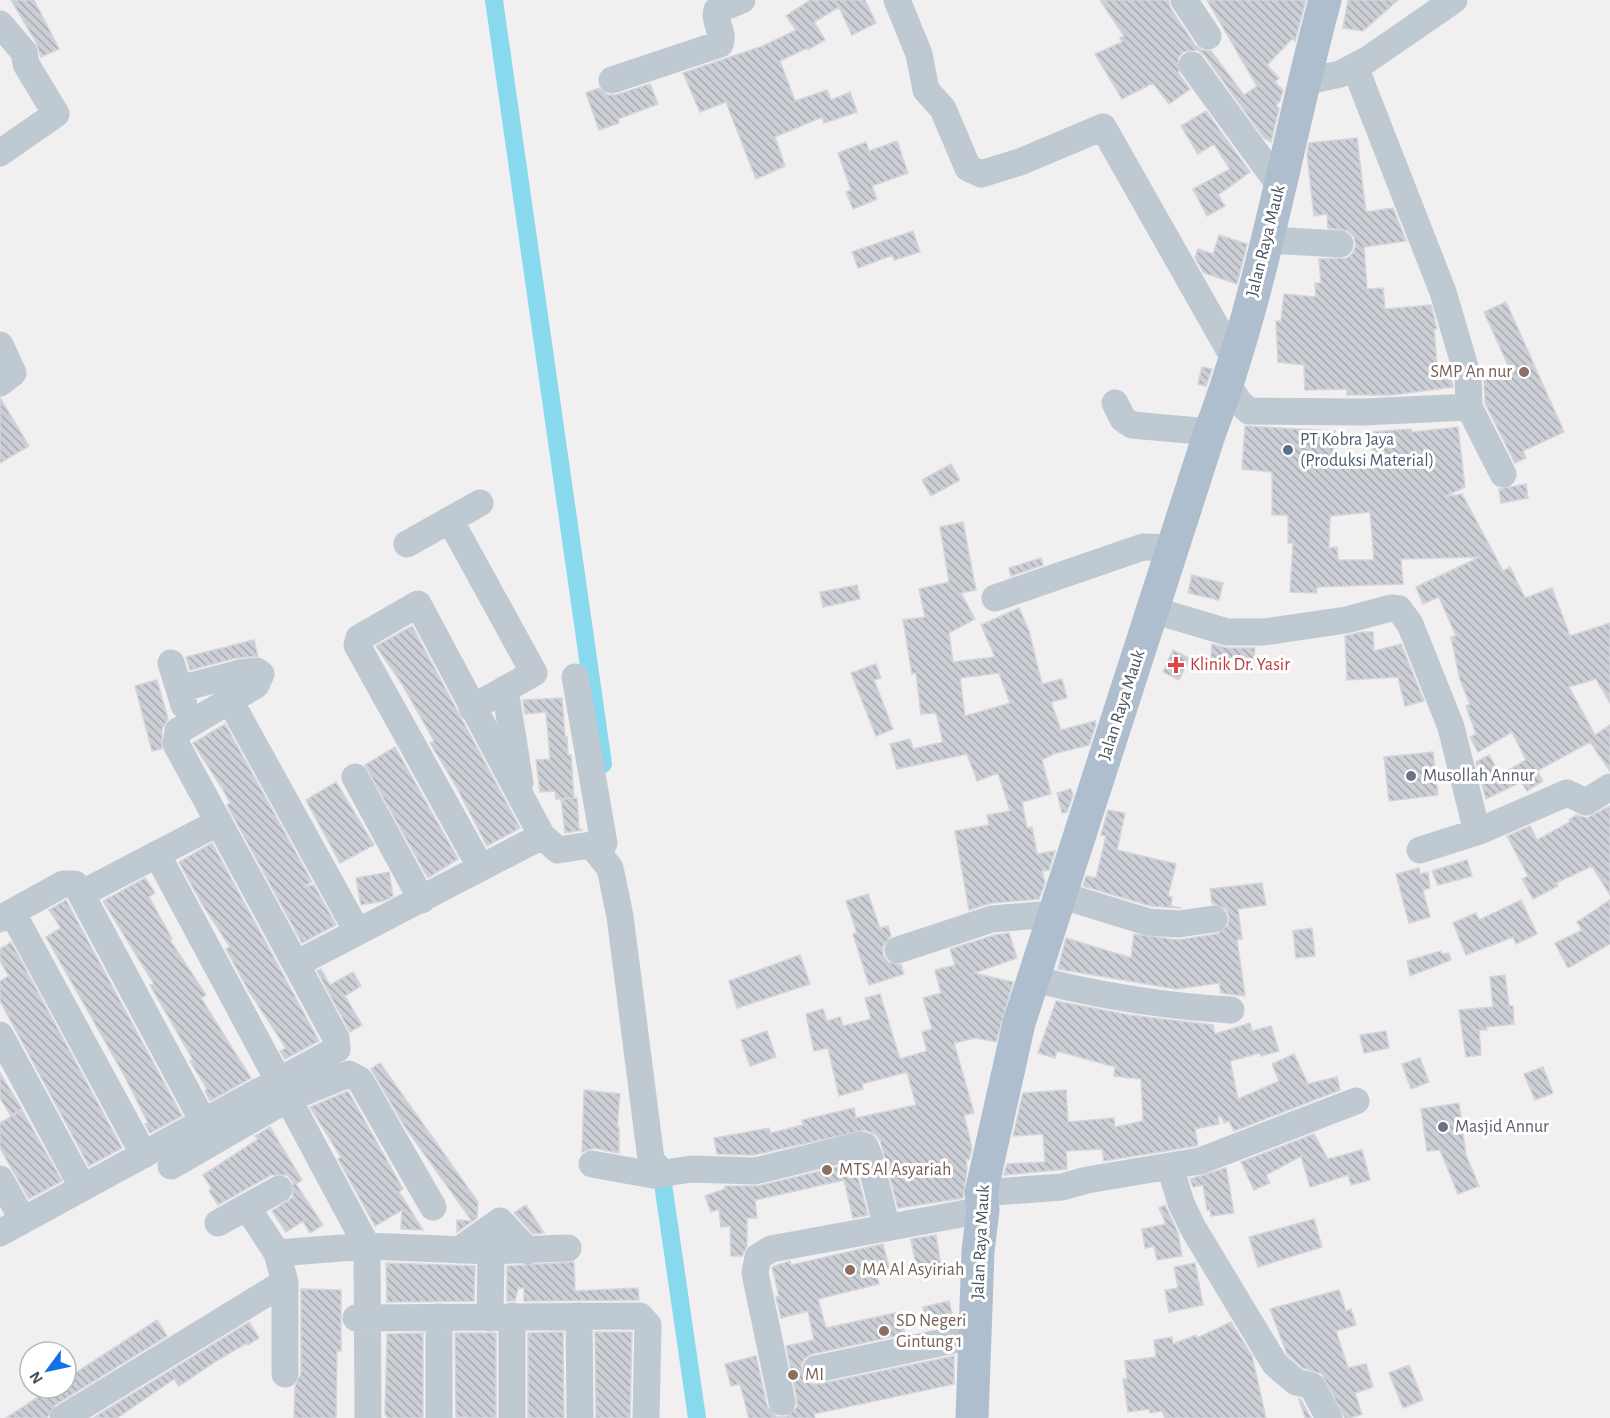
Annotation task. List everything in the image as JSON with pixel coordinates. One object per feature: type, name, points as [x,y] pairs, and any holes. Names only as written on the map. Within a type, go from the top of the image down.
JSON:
[{"type":"main road","name":"Jalan Raya Mauk","points":[[972,1418],[982,1202],[1019,1023],[1210,432],[1232,372],[1268,240],[1303,82],[1325,0]]},
{"type":"street","points":[[612,80],[720,44],[722,34],[715,15],[717,10],[742,0]]},
{"type":"street","points":[[897,0],[919,54],[926,90],[943,109],[968,168],[981,174],[991,171],[1020,162],[1103,127],[1232,372],[1239,402],[1249,411],[1363,412],[1469,407]]},
{"type":"street","points":[[1184,0],[1208,36]]},
{"type":"street","points":[[1303,82],[1340,74],[1355,67],[1454,0]]},
{"type":"street","points":[[0,24],[24,52],[26,64],[56,114],[0,153]]},
{"type":"street","points":[[1192,65],[1281,187]]},
{"type":"street","points":[[1355,67],[1443,292],[1468,377],[1469,407],[1503,474]]},
{"type":"street","points":[[1268,240],[1340,244]]},
{"type":"street","points":[[0,345],[13,373],[0,383]]},
{"type":"street","points":[[1115,403],[1123,419],[1132,425],[1210,432]]},
{"type":"street","points":[[408,544],[480,503]]},
{"type":"street","points":[[450,520],[534,673],[472,708]]},
{"type":"street","points":[[995,598],[1143,547],[1173,548]]},
{"type":"street","points":[[481,868],[357,645],[358,638],[413,594],[542,837],[558,850],[593,847],[604,843],[575,677]]},
{"type":"street","points":[[1153,610],[1227,632],[1264,632],[1347,620],[1391,608],[1399,609],[1410,624],[1451,727],[1477,832]]},
{"type":"street","points":[[171,663],[190,724]]},
{"type":"street","points":[[171,1166],[278,1094],[337,1049],[338,1044],[176,744],[178,731],[256,685],[261,674],[257,671],[240,673],[179,689]]},
{"type":"street","points":[[505,689],[524,805]]},
{"type":"street","points":[[230,701],[357,931]]},
{"type":"street","points":[[355,777],[422,900]]},
{"type":"street","points":[[1420,850],[1477,832],[1567,793],[1586,802],[1610,788]]},
{"type":"street","points":[[81,894],[219,822]]},
{"type":"street","points":[[296,964],[542,837]]},
{"type":"street","points":[[593,847],[610,868],[620,916],[657,1174]]},
{"type":"street","points":[[150,858],[359,1247],[368,1418]]},
{"type":"street","points":[[144,1155],[6,916],[70,882],[75,884],[204,1123]]},
{"type":"street","points":[[898,950],[992,919],[1057,905],[1148,922],[1179,924],[1215,919]]},
{"type":"street","points":[[1034,979],[1094,995],[1148,1004],[1231,1010]]},
{"type":"street","points":[[0,1035],[83,1188]]},
{"type":"street","points":[[0,1179],[11,1226],[204,1123],[278,1094],[349,1074],[355,1075],[433,1207]]},
{"type":"street","points":[[782,1401],[755,1272],[758,1257],[771,1249],[887,1228],[982,1202],[1087,1180],[1170,1167],[1235,1149],[1356,1101]]},
{"type":"street","points":[[592,1164],[657,1174],[691,1169],[755,1171],[857,1145],[865,1146],[887,1228]]},
{"type":"street","points":[[1170,1167],[1190,1223],[1269,1354],[1290,1378],[1312,1386],[1329,1418]]},
{"type":"street","points":[[218,1224],[279,1189]]},
{"type":"street","points":[[247,1207],[277,1254],[285,1282],[285,1374]]},
{"type":"street","points":[[459,1250],[500,1221],[528,1251]]},
{"type":"street","points":[[277,1254],[359,1247],[491,1251],[568,1248]]},
{"type":"street","points":[[491,1251],[512,1418]]},
{"type":"street","points":[[63,1418],[285,1282]]},
{"type":"street","points":[[579,1316],[580,1418]]},
{"type":"street","points":[[362,1318],[640,1316],[646,1322],[646,1418]]},
{"type":"street","points":[[439,1317],[439,1418]]},
{"type":"street","points":[[355,1418],[362,1318]]},
{"type":"street","points":[[816,1369],[977,1335]]},
{"type":"building","points":[[11,0],[34,0],[59,49],[41,57],[36,42]]},
{"type":"building","points":[[810,0],[865,0],[876,23],[852,35],[839,7],[814,22],[825,40],[808,50],[807,48],[780,61],[795,101],[827,90],[831,100],[850,92],[857,112],[824,123],[822,117],[775,137],[785,166],[756,179],[726,102],[700,112],[683,73],[763,46],[796,30],[786,16]]},
{"type":"building","points":[[1100,0],[1168,0],[1171,9],[1195,45],[1202,50],[1211,51],[1244,95],[1257,86],[1207,0],[1306,0],[1295,41],[1292,39],[1267,65],[1279,78],[1275,82],[1283,90],[1280,101],[1276,105],[1279,109],[1271,142],[1264,138],[1205,56],[1198,50],[1183,52],[1178,58],[1179,74],[1190,89],[1169,104],[1153,83],[1122,99],[1095,54],[1122,42],[1120,38],[1124,36]]},
{"type":"building","points":[[1348,0],[1398,0],[1363,31],[1343,28]]},
{"type":"building","points":[[650,84],[658,104],[618,119],[619,123],[599,130],[586,93],[599,88],[608,95],[616,95]]},
{"type":"building","points":[[1206,111],[1250,172],[1218,195],[1225,206],[1207,216],[1193,189],[1230,169],[1214,144],[1198,154],[1181,126]]},
{"type":"building","points":[[1357,138],[1366,212],[1393,208],[1406,241],[1364,247],[1367,289],[1383,288],[1385,309],[1431,305],[1437,329],[1434,329],[1437,365],[1448,364],[1453,387],[1391,395],[1347,395],[1347,389],[1305,390],[1304,365],[1278,362],[1276,321],[1281,321],[1284,294],[1316,297],[1315,283],[1321,283],[1319,259],[1347,258],[1353,253],[1356,245],[1354,237],[1348,231],[1328,228],[1327,214],[1314,216],[1307,154],[1309,143]]},
{"type":"building","points":[[897,141],[908,173],[872,186],[877,199],[853,209],[846,192],[851,190],[838,153],[866,142],[869,151]]},
{"type":"building","points":[[913,231],[920,252],[894,260],[893,255],[858,268],[852,252]]},
{"type":"building","points":[[1219,235],[1247,244],[1237,284],[1204,273],[1195,258],[1198,249],[1213,254]]},
{"type":"building","points":[[1506,302],[1564,432],[1523,451],[1526,458],[1515,463],[1485,403],[1484,380],[1512,374],[1484,312]]},
{"type":"building","points":[[1202,367],[1212,369],[1206,386],[1198,384]]},
{"type":"building","points":[[0,398],[29,446],[0,463]]},
{"type":"building","points":[[1245,426],[1335,431],[1333,459],[1373,456],[1371,432],[1411,429],[1412,432],[1458,427],[1465,487],[1444,497],[1462,494],[1503,571],[1510,567],[1525,598],[1552,588],[1570,636],[1610,623],[1610,703],[1596,679],[1569,687],[1595,735],[1610,725],[1610,771],[1590,742],[1537,771],[1543,781],[1527,791],[1521,782],[1486,799],[1476,762],[1489,755],[1500,775],[1526,760],[1512,732],[1478,752],[1470,737],[1476,734],[1466,706],[1470,704],[1460,680],[1451,637],[1456,636],[1439,597],[1423,604],[1416,587],[1480,557],[1401,559],[1403,584],[1317,587],[1317,593],[1290,592],[1293,543],[1288,543],[1288,515],[1272,515],[1272,472],[1242,469]],"holes":[[[1370,512],[1374,560],[1338,560],[1337,547],[1329,548],[1330,516]]]},
{"type":"building","points":[[951,464],[960,480],[931,496],[922,480]]},
{"type":"building","points":[[1526,484],[1528,498],[1501,503],[1499,489]]},
{"type":"building","points":[[963,522],[976,590],[961,593],[975,619],[949,633],[953,662],[995,657],[981,625],[1019,608],[1029,631],[1042,684],[1062,679],[1067,698],[1051,702],[1061,730],[1095,721],[1096,724],[1089,745],[1053,754],[1042,760],[1051,794],[1022,802],[1027,828],[1032,827],[1037,854],[1055,851],[1049,870],[1042,871],[1045,883],[1039,899],[991,903],[969,910],[955,831],[989,825],[987,815],[1010,811],[998,773],[977,781],[967,754],[897,769],[890,744],[910,739],[913,749],[943,742],[936,713],[921,714],[916,673],[912,674],[903,620],[925,617],[919,589],[949,582],[940,527]],"holes":[[[999,673],[1010,703],[965,716],[960,678]]]},
{"type":"building","points":[[1041,558],[1043,565],[1011,576],[1009,568]]},
{"type":"building","points":[[1192,575],[1223,583],[1219,600],[1188,593]]},
{"type":"building","points":[[857,585],[860,599],[823,607],[820,592]]},
{"type":"building","points":[[412,626],[520,828],[487,846],[456,786],[430,743],[434,741],[402,684],[376,646]]},
{"type":"building","points":[[1373,632],[1374,651],[1401,644],[1424,701],[1405,706],[1398,677],[1347,680],[1345,636]]},
{"type":"building","points":[[254,640],[258,656],[236,658],[190,670],[186,657]]},
{"type":"building","points":[[1212,644],[1227,648],[1255,648],[1253,663],[1211,658]]},
{"type":"building","name":"Klinik Dr. Yasir","points":[[1173,650],[1189,658],[1179,680],[1163,672]]},
{"type":"building","points":[[876,664],[881,678],[874,680],[893,729],[876,736],[851,673]]},
{"type":"building","points":[[157,680],[168,719],[162,729],[162,749],[152,751],[135,686]]},
{"type":"building","points":[[562,698],[565,737],[567,737],[568,755],[571,755],[574,798],[556,799],[555,791],[540,792],[536,760],[550,759],[546,712],[525,714],[523,700]]},
{"type":"building","points":[[225,724],[312,882],[303,887],[314,885],[336,925],[302,943],[227,805],[230,803],[222,788],[193,743]]},
{"type":"building","points":[[395,747],[458,859],[428,878],[365,765]]},
{"type":"building","name":"Musollah Annur","points":[[1433,752],[1438,795],[1389,801],[1384,757]]},
{"type":"building","points":[[336,782],[374,845],[340,863],[306,800]]},
{"type":"building","points":[[1071,789],[1073,795],[1067,812],[1062,813],[1057,793]]},
{"type":"building","points":[[577,798],[579,829],[583,830],[565,833],[561,799]]},
{"type":"building","points":[[1610,806],[1610,895],[1592,866],[1556,883],[1558,886],[1533,899],[1522,879],[1528,876],[1507,836],[1530,826],[1537,840],[1570,822],[1569,820],[1576,815],[1587,818]]},
{"type":"building","points":[[1108,810],[1125,813],[1117,850],[1176,864],[1168,896],[1172,897],[1171,906],[1181,908],[1151,906],[1083,886],[1086,876],[1096,878],[1106,836],[1101,835]]},
{"type":"building","points":[[212,843],[319,1041],[285,1059],[280,1051],[286,1048],[250,993],[226,949],[230,947],[202,904],[179,862]]},
{"type":"building","points":[[1467,860],[1472,876],[1438,885],[1432,871]]},
{"type":"building","points":[[1419,868],[1420,874],[1428,872],[1430,888],[1423,890],[1430,917],[1409,923],[1396,874]]},
{"type":"building","points":[[389,872],[393,896],[384,901],[361,905],[356,878]]},
{"type":"building","points":[[145,878],[155,893],[149,897],[172,939],[170,940],[206,995],[201,998],[251,1078],[210,1101],[205,1091],[207,1089],[190,1061],[193,1060],[150,985],[154,984],[103,901]]},
{"type":"building","points":[[1262,883],[1266,905],[1238,909],[1242,939],[1237,940],[1245,996],[1221,993],[1219,983],[1176,989],[1058,969],[1066,938],[1131,958],[1134,934],[1178,940],[1217,934],[1228,925],[1229,916],[1226,909],[1212,903],[1210,889]]},
{"type":"building","points":[[868,894],[880,928],[888,926],[891,936],[883,946],[883,955],[888,962],[901,965],[904,974],[869,985],[853,934],[857,933],[846,901]]},
{"type":"building","points":[[66,900],[182,1116],[150,1133],[145,1124],[148,1123],[125,1077],[46,937],[61,928],[49,910]]},
{"type":"building","points":[[1521,900],[1537,934],[1516,944],[1513,937],[1466,955],[1453,923],[1476,913],[1479,920]]},
{"type":"building","points":[[1610,900],[1610,944],[1568,968],[1555,943],[1582,930],[1577,922]]},
{"type":"building","points":[[1312,928],[1315,956],[1296,958],[1293,931]]},
{"type":"building","points":[[1009,933],[1017,958],[974,973],[1013,982],[996,1042],[975,1038],[954,1043],[974,1113],[964,1115],[972,1148],[969,1160],[966,1160],[963,1198],[898,1208],[880,1140],[875,1134],[865,1130],[753,1155],[717,1154],[714,1138],[769,1128],[771,1133],[803,1125],[802,1120],[854,1108],[856,1118],[916,1105],[907,1072],[862,1084],[863,1089],[839,1096],[828,1048],[814,1051],[806,1014],[823,1009],[827,1021],[840,1017],[843,1026],[871,1019],[865,998],[880,994],[900,1059],[927,1051],[922,1032],[932,1029],[923,998],[941,993],[935,970],[955,965],[950,949]]},
{"type":"building","points":[[11,942],[122,1148],[89,1166],[0,1001],[0,981],[9,976],[0,961],[0,949]]},
{"type":"building","points":[[1441,951],[1442,954],[1449,953],[1451,960],[1410,976],[1407,961]]},
{"type":"building","points":[[800,955],[810,984],[737,1008],[729,981]]},
{"type":"building","points":[[321,969],[330,985],[353,972],[361,986],[345,996],[362,1025],[350,1032],[317,971]]},
{"type":"building","points":[[1505,975],[1509,1006],[1513,1006],[1514,1024],[1479,1030],[1481,1055],[1466,1057],[1459,1010],[1493,1007],[1490,977]]},
{"type":"building","points":[[1056,1001],[1129,1015],[1213,1025],[1215,1034],[1250,1023],[1252,1031],[1271,1026],[1279,1051],[1261,1056],[1260,1053],[1230,1061],[1238,1099],[1279,1081],[1272,1064],[1294,1054],[1308,1084],[1337,1077],[1340,1090],[1234,1131],[1229,1121],[1224,1123],[1221,1116],[1218,1117],[1219,1124],[1195,1129],[1198,1145],[1196,1146],[1104,1161],[1102,1149],[1066,1151],[1067,1169],[1004,1175],[1007,1164],[1045,1162],[1043,1134],[1013,1136],[1023,1093],[1066,1090],[1068,1122],[1114,1118],[1115,1127],[1143,1121],[1141,1079],[1114,1076],[1115,1067],[1057,1051],[1055,1058],[1038,1053]]},
{"type":"building","points":[[767,1031],[776,1057],[750,1066],[741,1040]]},
{"type":"building","points":[[1386,1031],[1389,1048],[1364,1053],[1360,1035]]},
{"type":"building","points":[[1420,1058],[1429,1082],[1411,1089],[1402,1064]]},
{"type":"building","points":[[380,1063],[478,1202],[477,1218],[457,1232],[457,1220],[472,1221],[405,1127],[371,1069]]},
{"type":"building","points":[[1543,1067],[1553,1093],[1535,1100],[1524,1074]]},
{"type":"building","points":[[0,1073],[22,1109],[11,1116],[0,1098]]},
{"type":"building","points":[[584,1090],[620,1094],[617,1127],[619,1127],[619,1153],[594,1148],[582,1152]]},
{"type":"building","points":[[348,1091],[403,1189],[399,1192],[423,1230],[401,1229],[402,1210],[375,1226],[338,1159],[341,1157],[310,1107]]},
{"type":"building","name":"Masjid Annur","points":[[1459,1103],[1466,1155],[1479,1186],[1458,1194],[1440,1150],[1427,1151],[1421,1109]]},
{"type":"building","points":[[22,1110],[62,1181],[29,1199],[0,1148],[0,1123]]},
{"type":"building","points":[[270,1127],[302,1180],[296,1184],[323,1225],[310,1233],[303,1221],[286,1232],[272,1211],[293,1197],[293,1182],[287,1175],[271,1175],[218,1205],[209,1191],[212,1189],[203,1175],[258,1139],[255,1136]]},
{"type":"building","points":[[1314,1134],[1328,1159],[1362,1150],[1370,1180],[1351,1185],[1348,1175],[1310,1187],[1301,1156],[1266,1175],[1270,1183],[1254,1190],[1241,1162]]},
{"type":"building","points":[[854,1163],[868,1215],[853,1218],[844,1180],[755,1200],[757,1218],[747,1218],[747,1246],[742,1256],[731,1256],[730,1226],[721,1227],[719,1209],[711,1212],[705,1196],[725,1189],[725,1186],[758,1186]]},
{"type":"building","points":[[1226,1168],[1234,1213],[1211,1216],[1210,1209],[1207,1210],[1203,1185],[1193,1187],[1190,1179]]},
{"type":"building","points":[[526,1205],[544,1233],[533,1234],[514,1213]]},
{"type":"building","points":[[1165,1205],[1178,1233],[1182,1256],[1157,1260],[1154,1246],[1145,1248],[1142,1229],[1166,1224],[1159,1208]]},
{"type":"building","points":[[1314,1219],[1322,1247],[1258,1267],[1249,1237]]},
{"type":"building","points":[[936,1235],[942,1272],[918,1276],[911,1239]]},
{"type":"building","points":[[883,1244],[889,1268],[875,1271],[879,1284],[818,1299],[826,1328],[900,1312],[905,1334],[812,1354],[805,1358],[801,1365],[804,1379],[811,1384],[819,1384],[954,1356],[954,1384],[814,1414],[815,1418],[749,1418],[740,1384],[731,1386],[725,1364],[756,1356],[767,1406],[777,1417],[786,1417],[797,1407],[797,1399],[786,1346],[814,1340],[808,1311],[781,1318],[776,1297],[779,1296],[772,1267],[790,1261],[791,1265]]},
{"type":"building","points":[[574,1262],[575,1291],[638,1288],[639,1300],[524,1301],[524,1288],[518,1288],[515,1301],[507,1301],[507,1266]]},
{"type":"building","points":[[386,1263],[475,1266],[474,1301],[387,1302]]},
{"type":"building","points":[[1195,1263],[1203,1305],[1169,1312],[1165,1290],[1178,1288],[1174,1267]]},
{"type":"building","points":[[301,1289],[341,1290],[341,1351],[337,1351],[336,1418],[294,1418],[295,1386],[301,1374]]},
{"type":"building","points":[[1339,1290],[1346,1311],[1351,1309],[1356,1325],[1336,1331],[1348,1368],[1366,1364],[1373,1387],[1355,1393],[1362,1414],[1350,1418],[1345,1418],[1322,1374],[1303,1368],[1287,1354],[1270,1309]]},
{"type":"building","points":[[949,1301],[954,1324],[927,1329],[923,1307]]},
{"type":"building","points":[[157,1320],[167,1336],[78,1391],[78,1371]]},
{"type":"building","points":[[249,1322],[259,1338],[248,1345],[247,1343],[221,1358],[179,1386],[174,1379],[117,1418],[93,1418]]},
{"type":"building","points":[[1231,1322],[1252,1356],[1266,1418],[1165,1418],[1162,1411],[1150,1413],[1149,1409],[1128,1412],[1123,1379],[1127,1379],[1125,1361],[1156,1357],[1154,1340],[1172,1337],[1173,1344],[1196,1335],[1197,1338]]},
{"type":"building","points":[[563,1332],[564,1418],[528,1418],[528,1333]]},
{"type":"building","points":[[595,1332],[632,1332],[630,1418],[596,1418]]},
{"type":"building","points":[[423,1333],[423,1418],[388,1418],[385,1415],[387,1334]]},
{"type":"building","points":[[455,1333],[496,1333],[496,1418],[456,1417]]},
{"type":"building","points":[[1409,1365],[1423,1400],[1403,1408],[1389,1373]]},
{"type":"building","points":[[1299,1399],[1301,1400],[1311,1418],[1305,1418]]},
{"type":"building","points":[[34,1400],[63,1400],[55,1405],[47,1418],[6,1418]]},
{"type":"waterway","points":[[494,0],[603,764]]},
{"type":"waterway","points":[[660,1163],[697,1418]]},
{"type":"place","name":"SMP An nur","points":[[1524,372]]},
{"type":"place","name":"PT Kobra Jaya (Produksi Material)","points":[[1288,450]]},
{"type":"place","name":"Klinik Dr. Yasir","points":[[1176,665]]},
{"type":"place","name":"Musollah Annur","points":[[1411,776]]},
{"type":"place","name":"Masjid Annur","points":[[1443,1127]]},
{"type":"place","name":"MTS Al Asyariah","points":[[827,1170]]},
{"type":"place","name":"MA Al Asyiriah","points":[[850,1270]]},
{"type":"place","name":"SD Negeri Gintung 1","points":[[884,1331]]},
{"type":"place","name":"MI","points":[[793,1375]]}]
